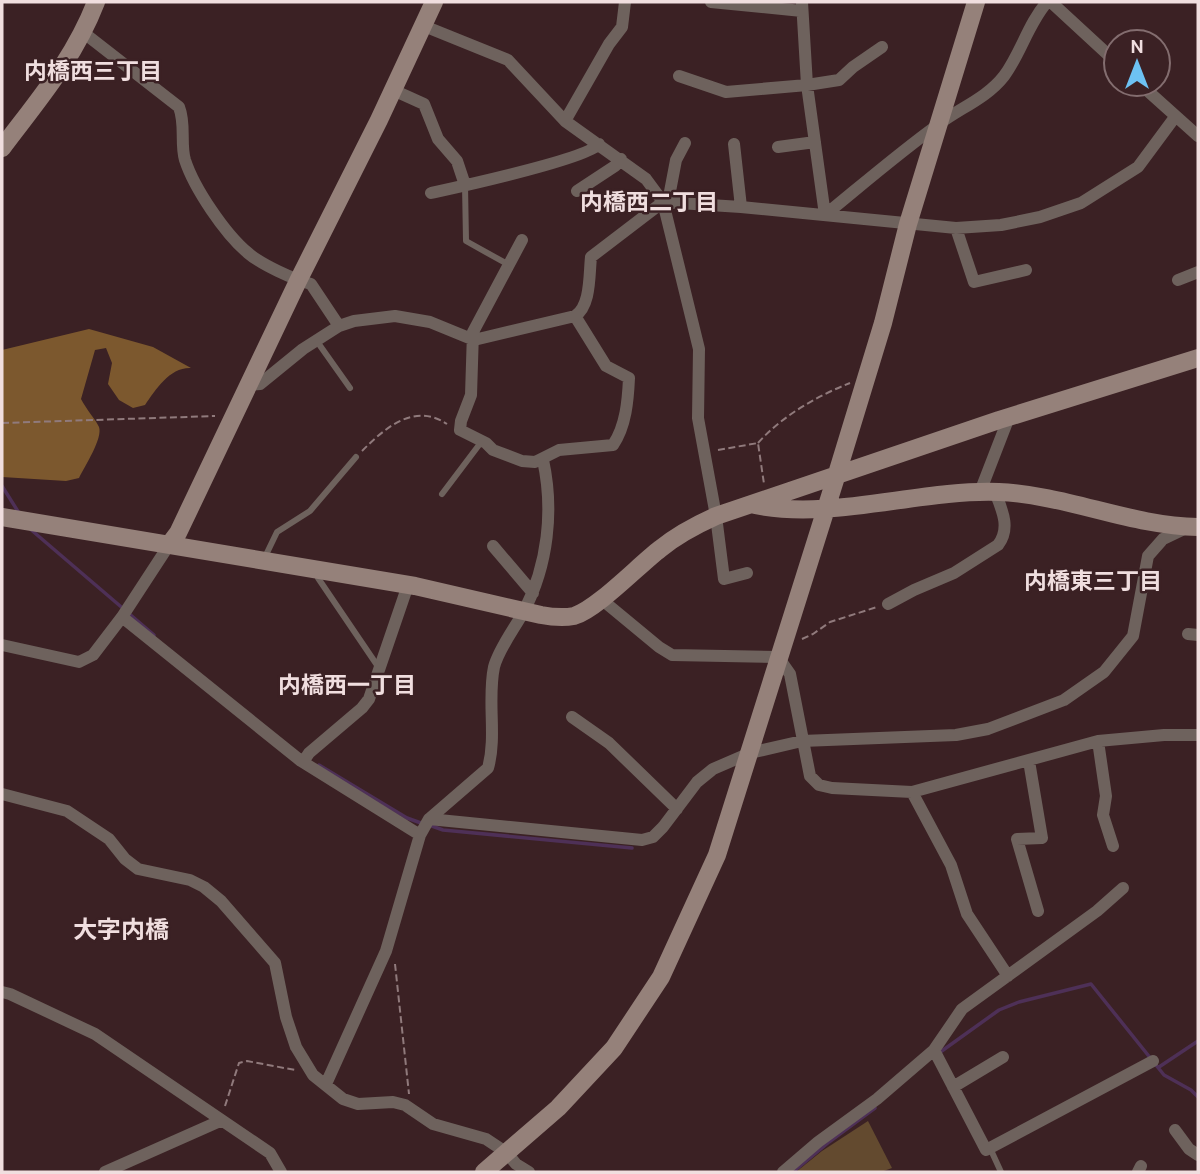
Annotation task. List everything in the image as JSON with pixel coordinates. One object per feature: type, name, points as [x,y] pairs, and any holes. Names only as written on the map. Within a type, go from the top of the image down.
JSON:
[{"type":"street","points":[[2,148],[70,57],[84,33],[96,2]]},
{"type":"street","points":[[2,645],[79,662],[93,655],[122,617],[178,533],[424,26],[433,2]]},
{"type":"street","points":[[565,121],[609,44],[622,27],[625,2]]},
{"type":"street","points":[[711,2],[802,6],[807,85],[825,215]]},
{"type":"street","points":[[484,1172],[558,1108],[614,1048],[661,976],[717,855],[827,508],[908,224],[976,2]]},
{"type":"street","points":[[825,215],[940,123],[978,100],[1004,75],[1036,15],[1049,2],[1102,49]]},
{"type":"street","points":[[424,26],[508,60],[565,121],[646,179],[665,202],[699,349],[698,418],[716,516],[724,579],[747,573]]},
{"type":"street","points":[[84,33],[179,107],[183,116],[184,156],[190,174],[215,215],[248,254],[298,281],[311,284],[339,326]]},
{"type":"street","points":[[679,76],[726,92],[807,85],[839,80],[882,47]]},
{"type":"street","points":[[393,90],[424,104],[438,139],[457,161],[465,185]]},
{"type":"street","points":[[1155,98],[1198,136]]},
{"type":"street","points":[[665,202],[741,206],[956,228],[1014,223],[1081,202],[1138,167],[1175,117]]},
{"type":"street","points":[[778,147],[815,142]]},
{"type":"street","points":[[248,385],[260,384],[316,341],[339,326],[354,321],[395,316],[430,322],[474,340],[575,316],[581,312],[585,300],[591,257],[665,202],[676,160],[685,143]]},
{"type":"street","points":[[431,193],[562,159],[595,149],[599,144]]},
{"type":"street","points":[[734,144],[741,206]]},
{"type":"street","points":[[577,191],[615,166],[621,159]]},
{"type":"street","points":[[956,228],[974,282],[1026,270]]},
{"type":"street","points":[[522,240],[473,332],[471,395],[460,430],[493,450],[522,461],[543,460],[559,450],[613,445],[618,438],[625,414],[629,378],[606,366],[575,316]]},
{"type":"street","points":[[1178,280],[1198,272]]},
{"type":"street","points":[[2,517],[408,585],[556,618],[575,615],[601,599],[662,547],[716,516],[1009,417],[1198,358]]},
{"type":"street","points":[[888,604],[954,573],[998,545],[1003,538],[1006,524],[987,492],[1009,417]]},
{"type":"street","points":[[326,1084],[388,944],[420,835],[429,819],[488,768],[491,756],[490,700],[495,664],[533,593],[548,531],[543,460]]},
{"type":"street","points":[[760,502],[774,509],[827,508],[987,492],[1057,500],[1193,527]]},
{"type":"street","points":[[429,819],[642,840],[653,837],[697,782],[713,769],[750,753],[802,741],[956,735],[988,729],[1064,700],[1104,672],[1133,636],[1148,556],[1163,539],[1193,527]]},
{"type":"street","points":[[493,546],[533,593]]},
{"type":"street","points":[[303,762],[309,753],[369,699],[408,585]]},
{"type":"street","points":[[601,599],[672,655],[778,657]]},
{"type":"street","points":[[122,617],[303,762],[420,835]]},
{"type":"street","points":[[778,657],[790,674],[810,776],[820,785],[832,788],[912,792],[1098,741],[1198,735]]},
{"type":"street","points":[[572,717],[609,743],[677,809]]},
{"type":"street","points":[[1098,741],[1106,796],[1103,815],[1113,846]]},
{"type":"street","points":[[1029,761],[1042,838],[1017,839],[1038,911]]},
{"type":"street","points":[[912,792],[951,866],[967,914],[1008,976]]},
{"type":"street","points":[[2,794],[67,811],[109,839],[125,859],[138,869],[190,880],[221,901],[275,963],[292,1037],[311,1070],[343,1099],[358,1104],[405,1104],[433,1124],[486,1139],[529,1172]]},
{"type":"street","points":[[783,1172],[818,1142],[877,1099],[934,1050],[962,1009],[1124,888]]},
{"type":"street","points":[[2,992],[95,1034],[270,1153],[281,1172]]},
{"type":"street","points":[[934,1050],[986,1150],[1153,1061]]},
{"type":"street","points":[[953,1087],[1003,1057]]},
{"type":"street","points":[[105,1172],[220,1121]]},
{"type":"street","points":[[1175,1130],[1189,1149],[1198,1155]]},
{"type":"lane","points":[[465,185],[466,242],[509,265]]},
{"type":"lane","points":[[316,341],[350,388]]},
{"type":"lane","points":[[442,494],[482,441]]},
{"type":"lane","points":[[264,561],[277,532],[310,511],[356,457]]},
{"type":"lane","points":[[319,570],[318,578],[379,669]]},
{"type":"lane","points":[[990,1148],[1001,1172]]},
{"type":"path","points":[[704,453],[758,443],[767,432],[803,407],[854,381],[865,382]]},
{"type":"path","points":[[356,457],[380,433],[407,417],[418,414],[460,430]]},
{"type":"path","points":[[2,424],[234,416]]},
{"type":"path","points":[[758,443],[760,502]]},
{"type":"path","points":[[784,637],[804,638],[830,622],[888,604]]},
{"type":"path","points":[[388,944],[394,955],[409,1096],[416,1111]]},
{"type":"path","points":[[220,1121],[239,1063],[247,1061],[287,1070],[311,1070]]},
{"type":"shaded area","points":[[89,329],[153,347],[191,368],[170,375],[145,405],[133,408],[119,400],[108,384],[112,363],[106,348],[95,350],[81,399],[98,424],[100,432],[79,478],[66,481],[2,477],[2,350]]},
{"type":"shaded area","points":[[868,1121],[892,1168],[881,1172],[796,1172],[822,1151]]},
{"type":"waterway","points":[[2,486],[19,513]]},
{"type":"waterway","points":[[29,528],[154,635]]},
{"type":"waterway","points":[[319,765],[407,818],[421,823]]},
{"type":"waterway","points":[[429,825],[443,830],[632,848]]},
{"type":"waterway","points":[[939,1053],[999,1010],[1019,1002],[1091,984],[1164,1075],[1198,1097]]},
{"type":"waterway","points":[[1159,1067],[1198,1041]]},
{"type":"waterway","points":[[793,1172],[875,1108]]},
{"type":"district","name":"内橋西三丁目","points":[[93,71]]},
{"type":"district","name":"内橋西二丁目","points":[[649,202]]},
{"type":"district","name":"内橋東三丁目","points":[[1093,581]]},
{"type":"district","name":"内橋西一丁目","points":[[347,685]]},
{"type":"district","name":"大字内橋","points":[[121,930]]}]
